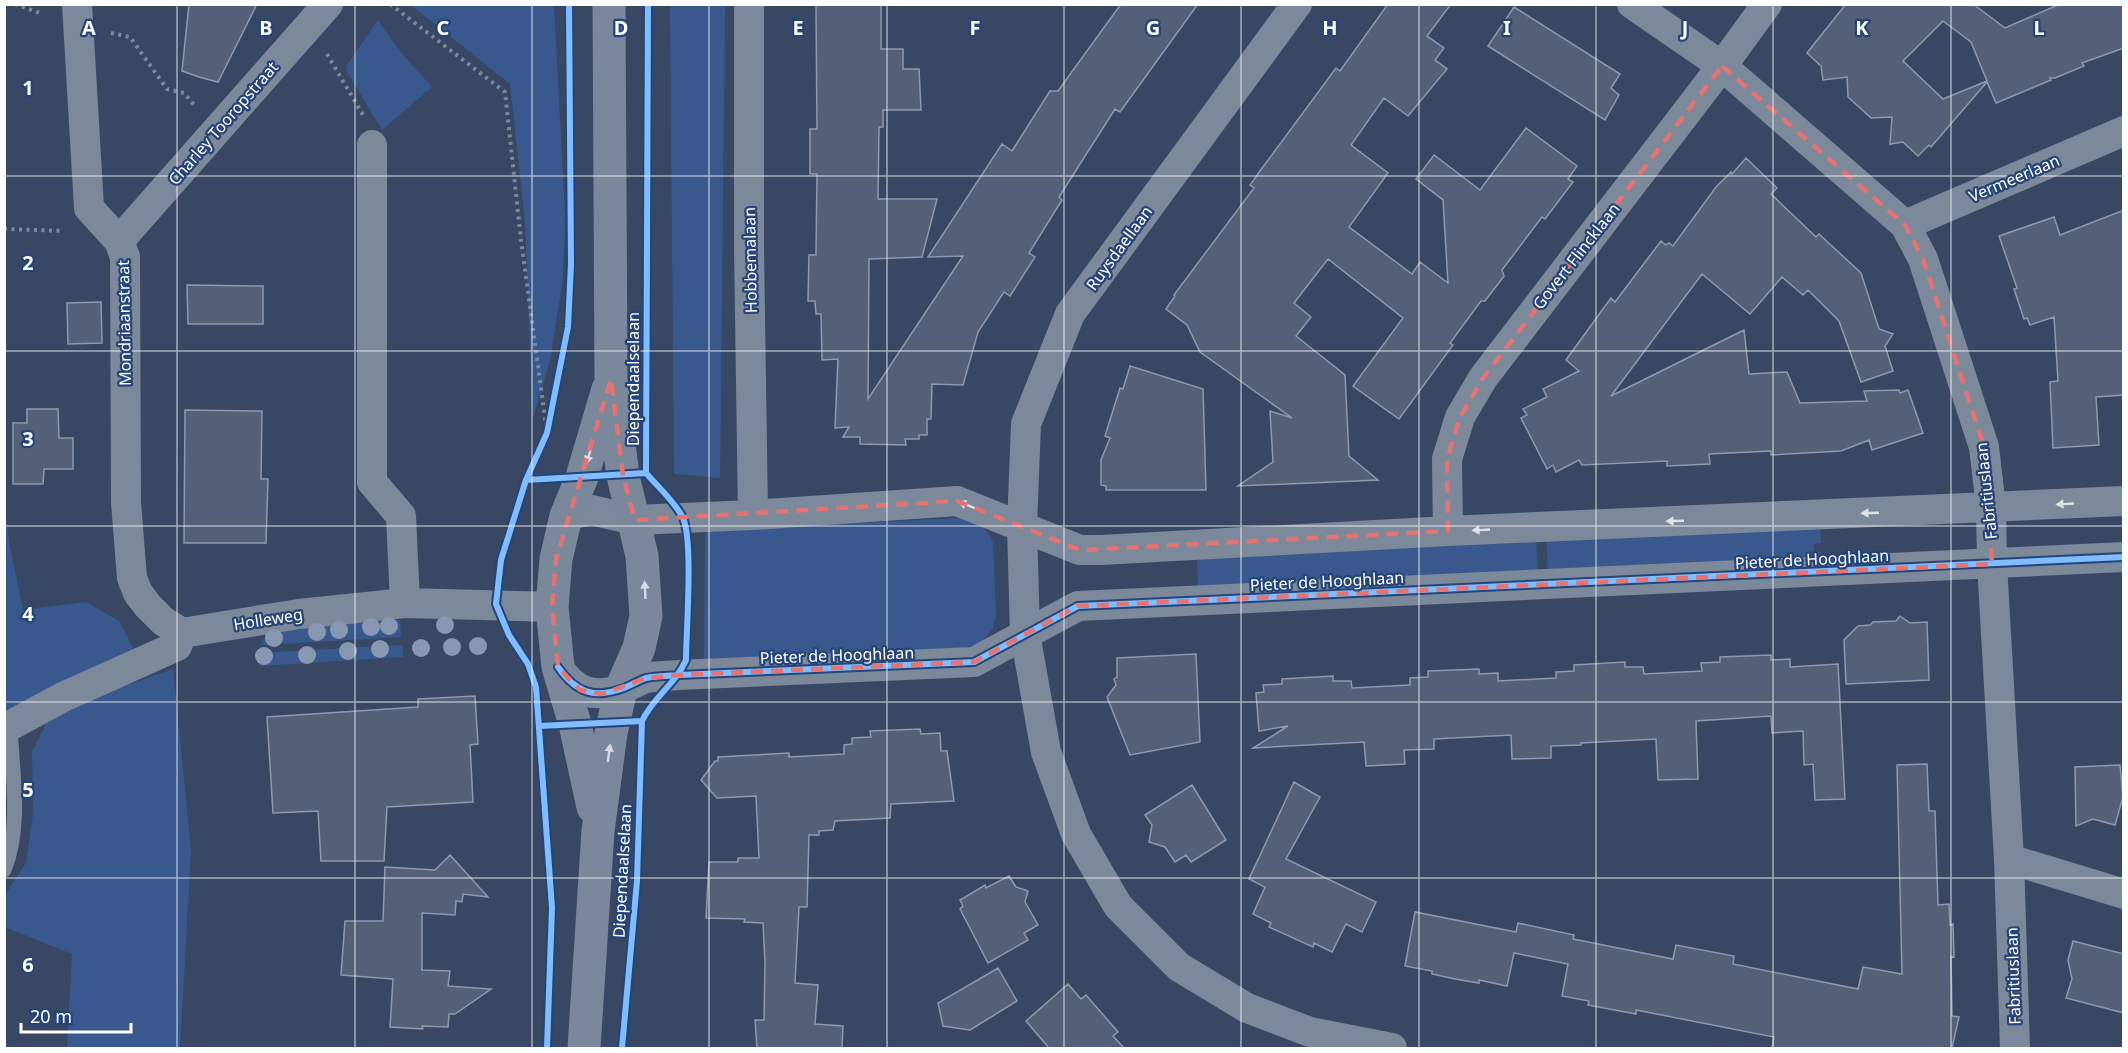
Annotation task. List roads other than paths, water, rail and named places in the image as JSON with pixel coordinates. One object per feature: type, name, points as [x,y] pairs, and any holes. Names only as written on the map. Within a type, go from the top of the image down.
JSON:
[{"type":"main road","name":"Diependaalselaan","points":[[584,1048],[598,831],[611,733],[621,689],[639,648],[645,616],[642,556],[624,476],[611,379],[609,4]]},
{"type":"main road","name":"Diependaalselaan","points":[[598,831],[575,724],[558,668],[552,607],[556,559],[566,516],[582,477],[611,379]]},
{"type":"street","name":"Hobbemalaan","points":[[749,4],[749,248],[753,515]]},
{"type":"street","name":"Ruysdaellaan","points":[[1022,526],[1026,424],[1070,314],[1297,4]]},
{"type":"street","name":"Fabritiuslaan","points":[[1632,4],[1722,66],[1905,225],[1923,259],[1984,447],[1991,507],[1992,564],[2009,859],[2015,1048]]},
{"type":"street","name":"Govert Flincklaan","points":[[1448,531],[1447,459],[1460,417],[1483,378],[1767,4]]},
{"type":"street","name":"Charley Tooropstraat","points":[[114,237],[217,130],[319,14]]},
{"type":"street","name":"Mondriaanstraat","points":[[78,15],[89,208],[114,237],[125,257],[126,502],[132,578],[148,606],[182,633]]},
{"type":"street","name":"Vermeerlaan","points":[[1905,225],[2124,131]]},
{"type":"street","points":[[372,145],[372,482],[401,516],[405,603]]},
{"type":"street","points":[[566,516],[591,510],[635,520],[753,515],[957,501],[1080,550],[2124,501]]},
{"type":"street","points":[[1022,526],[1025,634],[1046,752],[1076,834],[1118,906],[1179,967],[1247,1008],[1310,1032],[1392,1048]]},
{"type":"street","name":"Pieter de Hooghlaan","points":[[558,668],[572,684],[588,692],[602,694],[646,678],[679,675],[974,662],[1078,606],[2124,557]]},
{"type":"street","name":"Holleweg","points":[[182,633],[299,614],[405,603],[552,607]]},
{"type":"street","points":[[7,728],[63,697],[177,646],[182,633]]},
{"type":"street","points":[[2009,859],[2124,894]]},
{"type":"lane","points":[[4,870],[11,853],[14,819],[7,728]]}]
